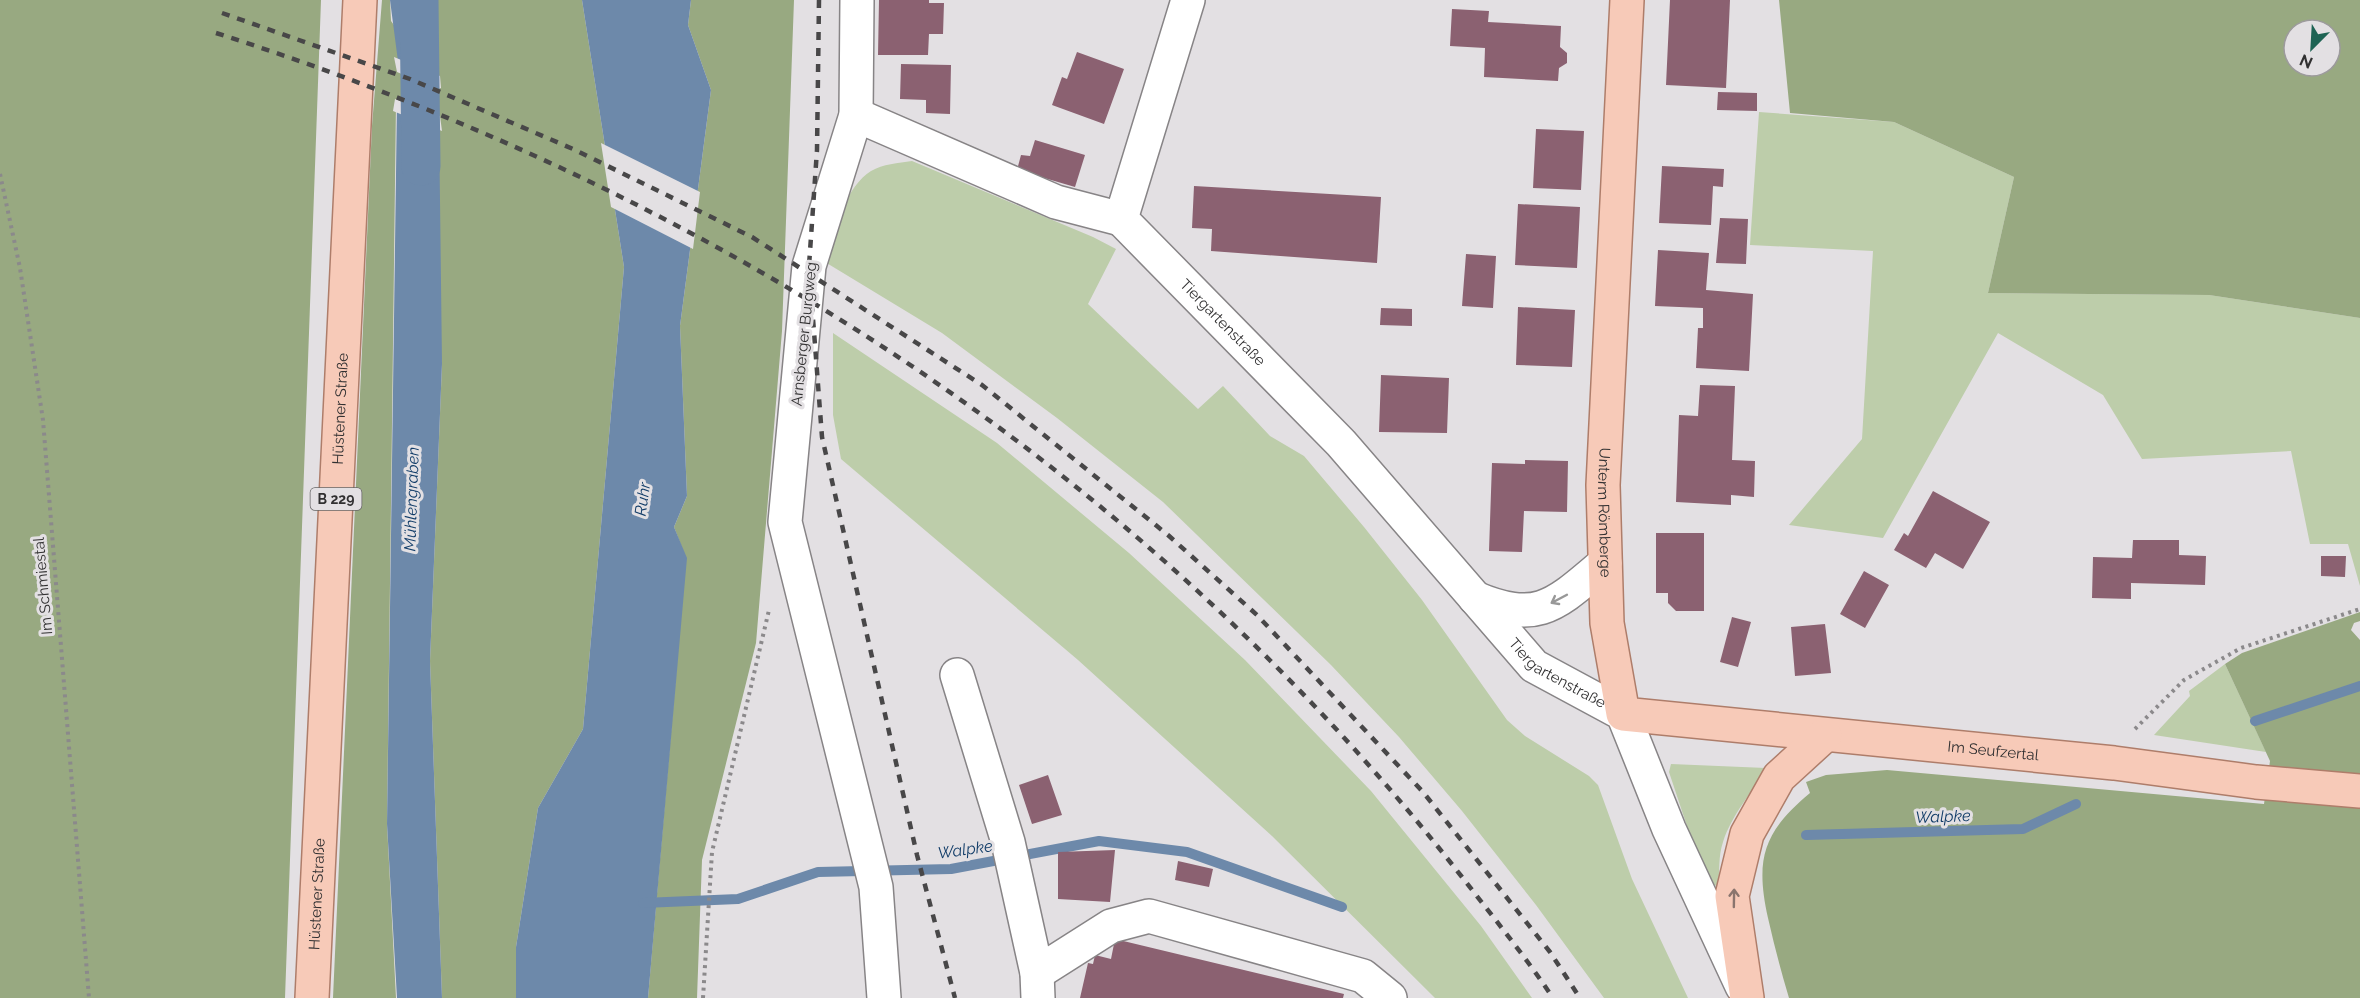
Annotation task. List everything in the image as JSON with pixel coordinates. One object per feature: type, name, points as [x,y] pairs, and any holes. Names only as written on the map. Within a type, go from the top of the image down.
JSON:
[{"type":"main road","name":"Hüstener Straße","points":[[312,998],[360,0]]},
{"type":"main road","name":"Unterm Römberge","points":[[1623,714],[1607,623],[1603,485],[1628,0]]},
{"type":"main road","name":"Im Seufzertal","points":[[1623,714],[2114,763],[2256,782],[2360,791]]},
{"type":"main road","points":[[1747,998],[1732,896],[1747,834],[1779,777],[1825,735]]},
{"type":"street","name":"Arnsberger Burgweg","points":[[857,0],[856,115],[809,266],[785,522],[876,887],[884,998]]},
{"type":"street","points":[[856,115],[1056,202],[1120,219],[1188,0]]},
{"type":"street","name":"Tiergartenstraße","points":[[1120,219],[1341,443],[1534,666],[1623,714]]},
{"type":"street","name":"Tiergartenstraße","points":[[1475,598],[1503,610],[1535,610],[1564,597],[1605,563]]},
{"type":"street","points":[[957,675],[1010,855],[1037,986],[1111,926],[1149,916],[1363,976],[1390,998]]},
{"type":"street","name":"Unterm Römberge","points":[[1623,714],[1669,829],[1747,998]]},
{"type":"path","name":"Im Schmiestal","points":[[0,174],[20,268],[43,420],[89,998]]},
{"type":"path","points":[[2114,763],[2140,722],[2184,680],[2241,648],[2360,609]]},
{"type":"path","points":[[703,998],[712,852],[762,642]]},
{"type":"green space","points":[[0,0],[321,0],[285,998],[0,998]]},
{"type":"green space","points":[[382,0],[390,0],[391,21],[438,85],[431,0],[582,0],[624,267],[583,729],[538,808],[516,947],[516,998],[442,998],[430,661],[442,364],[396,103],[387,824],[396,998],[333,998],[372,126]]},
{"type":"green space","points":[[691,0],[794,0],[782,331],[756,643],[702,860],[697,998],[648,998],[686,558],[674,527],[687,496],[680,326],[711,90],[688,25]]},
{"type":"green space","points":[[1779,0],[2360,0],[2360,318],[2209,295],[1988,293],[2014,177],[1894,122],[1790,113]]},
{"type":"green space","points":[[1759,112],[1894,122],[2014,177],[1988,293],[2209,295],[2360,318],[2360,586],[2348,544],[2310,544],[2291,451],[2142,459],[2103,395],[1998,333],[1883,538],[1789,525],[1862,439],[1873,251],[1750,245]]},
{"type":"green space","points":[[912,161],[1093,237],[1116,249],[1088,304],[1198,409],[1223,386],[1270,436],[1304,456],[1422,600],[1507,720],[1525,736],[1589,776],[1598,785],[1632,879],[1688,998],[1604,998],[1536,905],[1462,811],[1399,737],[1331,665],[1163,502],[1057,418],[942,333],[825,262],[841,212],[862,178],[880,167]]},
{"type":"green space","points":[[833,333],[997,443],[1129,553],[1245,660],[1371,791],[1481,926],[1532,998],[1435,998],[1272,836],[1078,660],[841,459],[833,415]]},
{"type":"green space","points":[[2360,612],[2360,621],[2354,623],[2351,630],[2360,640],[2360,998],[1789,998],[1768,918],[1762,879],[1763,863],[1766,848],[1773,834],[1794,807],[1810,793],[1806,782],[1826,775],[1887,770],[2264,804],[2270,761],[2225,664],[2242,653]]},
{"type":"green space","points":[[2225,664],[2266,752],[2154,735],[2190,696],[2189,691]]},
{"type":"green space","points":[[1671,764],[1766,768],[1727,832],[1720,853],[1718,885],[1714,886],[1689,832],[1669,772]]},
{"type":"water","points":[[390,0],[431,0],[438,86],[399,69]]},
{"type":"water","name":"Ruhr","points":[[582,0],[691,0],[688,25],[711,90],[680,326],[687,496],[674,527],[687,558],[648,998],[516,998],[516,947],[538,808],[583,729],[624,267]]},
{"type":"water","points":[[397,102],[439,119],[442,364],[430,661],[442,998],[397,998],[387,824]]},
{"type":"pier","points":[[394,57],[440,76],[441,88],[437,89],[397,72]]},
{"type":"pier","points":[[395,99],[440,116],[442,131],[393,111]]},
{"type":"pier","points":[[601,143],[700,192],[693,249],[611,207]]},
{"type":"building","points":[[879,0],[929,0],[929,3],[944,3],[943,34],[929,34],[928,55],[878,55]]},
{"type":"building","points":[[1670,0],[1730,0],[1726,88],[1666,85]]},
{"type":"building","points":[[1452,9],[1489,11],[1488,22],[1561,26],[1560,47],[1567,53],[1567,63],[1559,68],[1558,81],[1484,77],[1485,48],[1450,46]]},
{"type":"building","points":[[1077,52],[1124,69],[1104,124],[1052,105],[1062,77],[1067,79]]},
{"type":"building","points":[[901,64],[951,65],[950,114],[926,113],[926,100],[900,99]]},
{"type":"building","points":[[1718,92],[1757,93],[1757,111],[1717,110]]},
{"type":"building","points":[[1536,129],[1584,131],[1581,190],[1533,188]]},
{"type":"building","points":[[1035,140],[1085,155],[1075,187],[1017,170],[1021,155],[1030,156]]},
{"type":"building","points":[[1662,166],[1724,169],[1723,187],[1713,186],[1711,225],[1659,223]]},
{"type":"building","points":[[1194,186],[1381,197],[1377,263],[1211,251],[1212,229],[1192,228]]},
{"type":"building","points":[[1518,204],[1580,207],[1577,268],[1515,265]]},
{"type":"building","points":[[1720,218],[1748,219],[1746,264],[1716,263]]},
{"type":"building","points":[[1658,250],[1709,253],[1706,290],[1753,294],[1749,371],[1696,368],[1698,328],[1703,328],[1703,308],[1655,306]]},
{"type":"building","points":[[1466,254],[1496,256],[1493,308],[1462,306]]},
{"type":"building","points":[[1518,307],[1575,310],[1572,367],[1516,365]]},
{"type":"building","points":[[1381,308],[1412,309],[1412,326],[1380,325]]},
{"type":"building","points":[[1381,375],[1449,378],[1447,433],[1379,432]]},
{"type":"building","points":[[1700,385],[1735,386],[1732,460],[1755,461],[1754,497],[1731,495],[1731,505],[1676,502],[1679,415],[1698,416]]},
{"type":"building","points":[[1525,460],[1568,461],[1567,512],[1524,511],[1522,552],[1489,551],[1492,463],[1525,464]]},
{"type":"building","points":[[1933,491],[1990,522],[1963,569],[1935,553],[1926,568],[1894,550],[1904,533],[1908,536]]},
{"type":"building","points":[[1656,533],[1704,533],[1704,611],[1676,611],[1668,603],[1668,593],[1656,593]]},
{"type":"building","points":[[2133,540],[2179,540],[2179,555],[2206,556],[2205,585],[2131,583],[2131,599],[2092,598],[2093,557],[2132,558]]},
{"type":"building","points":[[2321,556],[2346,556],[2345,577],[2321,576]]},
{"type":"building","points":[[1864,571],[1889,585],[1865,628],[1840,614]]},
{"type":"building","points":[[1732,617],[1751,622],[1738,667],[1720,662]]},
{"type":"building","points":[[1825,624],[1831,673],[1795,676],[1791,627]]},
{"type":"building","points":[[1048,775],[1062,815],[1032,824],[1019,785]]},
{"type":"building","points":[[1115,850],[1110,902],[1058,899],[1058,852]]},
{"type":"building","points":[[1178,861],[1213,869],[1209,887],[1175,880]]},
{"type":"building","points":[[1115,939],[1344,994],[1343,998],[1080,998],[1088,963],[1093,964],[1095,955],[1111,959]]},
{"type":"waterway","name":"Mühlengraben","points":[[419,0],[421,166]]},
{"type":"waterway","name":"Walpke","points":[[2255,721],[2360,686]]},
{"type":"waterway","name":"Walpke","points":[[1806,835],[2023,829],[2076,804]]},
{"type":"waterway","name":"Walpke","points":[[643,903],[738,899],[818,872],[951,869],[1099,841],[1187,852],[1342,907]]},
{"type":"railway","points":[[819,0],[817,150],[809,266],[822,437],[917,855],[955,998]]},
{"type":"railway","points":[[222,13],[410,79],[573,149],[752,237],[982,385],[1168,535],[1257,615],[1423,792],[1550,952],[1580,998]]},
{"type":"railway","points":[[216,33],[398,98],[574,174],[742,261],[904,360],[1057,471],[1201,594],[1337,730],[1462,877],[1553,998]]}]
